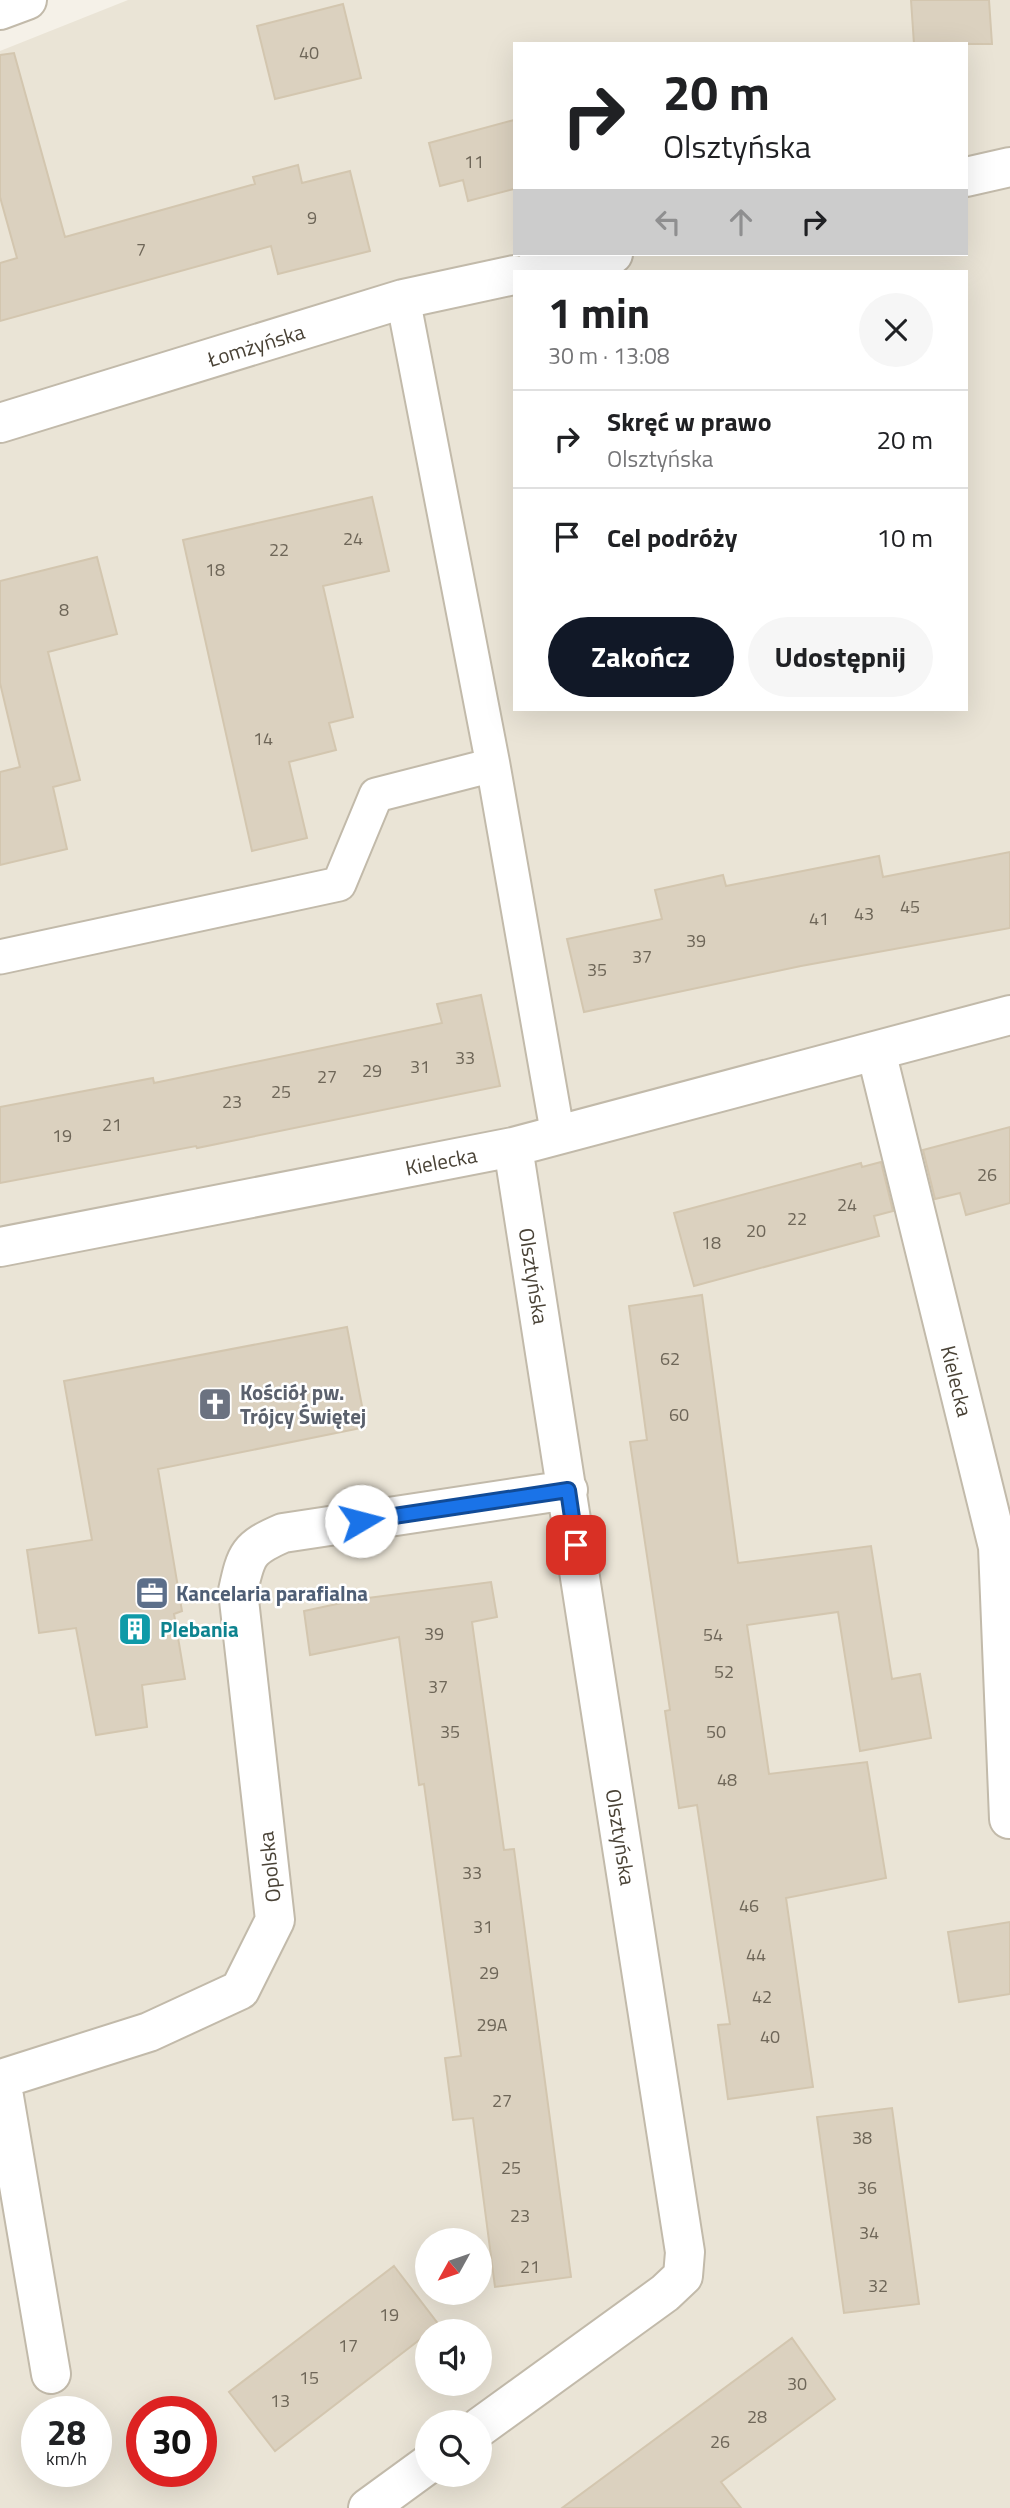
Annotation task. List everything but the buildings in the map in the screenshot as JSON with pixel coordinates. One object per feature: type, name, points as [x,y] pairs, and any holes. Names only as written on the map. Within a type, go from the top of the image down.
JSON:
[{"type":"street","points":[[0,10],[25,0]]},
{"type":"street","points":[[968,177],[1010,167]]},
{"type":"street","points":[[537,270],[603,256]]},
{"type":"street","name":"Łomżyńska","points":[[0,423],[403,299],[513,275]]},
{"type":"street","name":"Kielecka","points":[[0,1247],[513,1147],[1010,1015]]},
{"type":"street","name":"Kielecka","points":[[876,1051],[1004,1546],[1009,1819]]},
{"type":"street","name":"Olsztyńska","points":[[492,2418],[665,2293],[683,2276],[685,2252],[513,1147]]},
{"type":"street","name":"Opolska","points":[[51,2374],[1,2079],[149,2032],[240,1990],[275,1920],[238,1591],[244,1563],[257,1544],[284,1533],[568,1490]]},
{"type":"street","points":[[368,2508],[415,2474]]},
{"type":"lane","points":[[403,299],[493,765],[558,1136]]},
{"type":"lane","points":[[0,957],[339,884],[376,795],[493,765]]},
{"type":"shaded area","points":[[128,0],[1010,0],[1010,2508],[0,2508],[0,51]]},
{"type":"place","name":"Kościół pw. Trójcy Świętej","points":[[215,1404]]},
{"type":"place","name":"Kancelaria parafialna","points":[[152,1593]]},
{"type":"place","name":"Plebania","points":[[135,1629]]},
{"type":"route","points":[[361,1521],[568,1490],[576,1545]]}]
